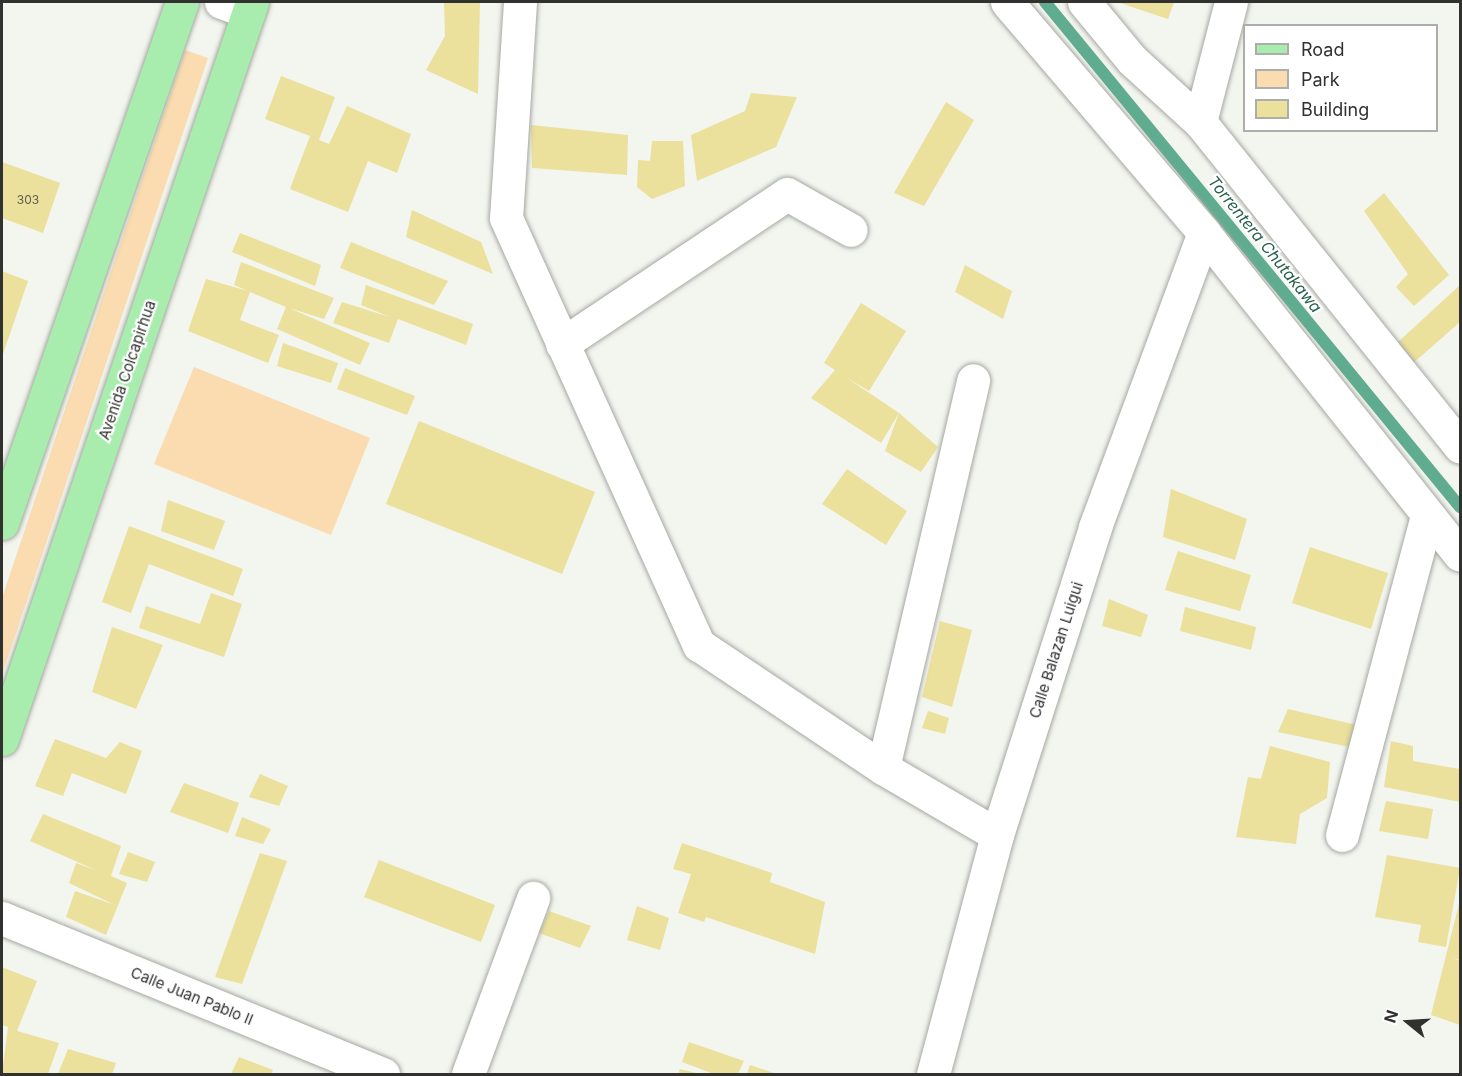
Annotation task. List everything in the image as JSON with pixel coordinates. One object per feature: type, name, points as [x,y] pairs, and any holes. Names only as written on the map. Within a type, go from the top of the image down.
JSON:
[{"type":"main road","points":[[2,523],[182,2]]},
{"type":"main road","name":"Avenida Colcapirhua","points":[[2,739],[240,5]]},
{"type":"street","points":[[520,2],[506,218],[699,645],[883,768],[997,835]]},
{"type":"street","points":[[1007,2],[1204,233],[1461,555]]},
{"type":"street","points":[[1084,2],[1132,60],[1200,122],[1461,447]]},
{"type":"street","points":[[1200,122],[1231,2]]},
{"type":"street","points":[[562,344],[787,194],[851,230]]},
{"type":"street","name":"Calle Balazan Luigui","points":[[933,1074],[997,835],[1095,527],[1204,233]]},
{"type":"street","points":[[883,768],[973,380]]},
{"type":"street","points":[[1342,835],[1427,515]]},
{"type":"street","points":[[468,1074],[533,898]]},
{"type":"street","name":"Calle Juan Pablo II","points":[[2,918],[383,1074]]},
{"type":"green space","points":[[185,50],[208,58],[2,675],[2,598]]},
{"type":"green space","points":[[194,367],[370,438],[331,535],[154,464]]},
{"type":"building","points":[[444,2],[480,2],[478,94],[426,70],[445,36]]},
{"type":"building","points":[[1117,2],[1174,2],[1168,19]]},
{"type":"building","points":[[281,76],[335,97],[319,140],[329,144],[347,106],[411,134],[397,173],[368,161],[348,212],[290,189],[310,136],[265,119]]},
{"type":"building","points":[[751,93],[797,97],[776,147],[697,181],[691,135],[745,111]]},
{"type":"building","points":[[946,102],[974,120],[924,206],[894,193]]},
{"type":"building","points":[[531,125],[628,135],[627,175],[532,168]]},
{"type":"building","points":[[652,141],[683,141],[685,186],[652,199],[637,187],[638,160],[650,161]]},
{"type":"building","points":[[2,162],[60,183],[43,233],[2,218]]},
{"type":"building","points":[[1384,193],[1449,275],[1414,306],[1396,287],[1408,274],[1364,211]]},
{"type":"building","points":[[412,210],[481,242],[493,274],[406,237]]},
{"type":"building","points":[[240,233],[321,265],[315,286],[232,252]]},
{"type":"building","points":[[351,242],[448,281],[434,305],[340,268]]},
{"type":"building","points":[[241,262],[334,298],[324,319],[289,308],[370,343],[360,365],[277,329],[286,307],[250,292],[240,320],[279,335],[268,363],[188,331],[206,279],[248,291],[234,285]]},
{"type":"building","points":[[965,265],[1012,291],[1003,319],[955,292]]},
{"type":"building","points":[[2,271],[28,281],[2,357]]},
{"type":"building","points":[[366,285],[473,324],[466,345],[398,319],[389,343],[333,323],[342,302],[390,317],[361,305]]},
{"type":"building","points":[[1460,285],[1460,322],[1411,365],[1397,343]]},
{"type":"building","points":[[861,303],[906,331],[869,391],[844,376],[899,413],[881,443],[811,398],[835,370],[824,363]]},
{"type":"building","points":[[283,343],[338,363],[331,383],[277,366]]},
{"type":"building","points":[[345,368],[415,396],[407,415],[337,389]]},
{"type":"building","points":[[899,413],[938,447],[921,472],[885,451]]},
{"type":"building","points":[[419,421],[595,492],[562,574],[386,504]]},
{"type":"building","points":[[847,469],[907,511],[886,545],[822,504]]},
{"type":"building","points":[[1171,489],[1247,519],[1235,560],[1163,537]]},
{"type":"building","points":[[168,500],[225,521],[214,550],[161,531]]},
{"type":"building","points":[[129,526],[243,569],[233,596],[149,564],[131,613],[102,602]]},
{"type":"building","points":[[1310,547],[1388,573],[1371,629],[1292,603]]},
{"type":"building","points":[[1178,551],[1251,575],[1240,611],[1165,590]]},
{"type":"building","points":[[211,593],[242,604],[224,657],[139,628],[146,606],[200,624]]},
{"type":"building","points":[[1109,599],[1148,615],[1141,637],[1102,626]]},
{"type":"building","points":[[1185,607],[1256,627],[1251,650],[1180,631]]},
{"type":"building","points":[[940,621],[972,630],[952,707],[922,697]]},
{"type":"building","points":[[112,627],[163,645],[136,709],[92,692]]},
{"type":"building","points":[[1288,709],[1361,726],[1359,749],[1278,732]]},
{"type":"building","points":[[928,711],[949,718],[945,734],[922,728]]},
{"type":"building","points":[[55,739],[106,758],[120,742],[142,751],[126,794],[72,773],[63,796],[35,786]]},
{"type":"building","points":[[1391,741],[1413,746],[1413,761],[1460,769],[1460,802],[1384,787]]},
{"type":"building","points":[[1270,746],[1330,762],[1327,798],[1300,814],[1296,844],[1236,837],[1248,777],[1261,779]]},
{"type":"building","points":[[260,774],[288,786],[279,806],[249,797]]},
{"type":"building","points":[[184,783],[239,803],[228,833],[170,812]]},
{"type":"building","points":[[1386,801],[1433,809],[1428,839],[1379,831]]},
{"type":"building","points":[[43,814],[121,846],[111,876],[127,883],[106,935],[66,917],[75,891],[115,905],[69,883],[76,863],[98,871],[30,841]]},
{"type":"building","points":[[242,817],[271,829],[263,844],[235,836]]},
{"type":"building","points":[[682,843],[772,873],[770,882],[825,902],[815,954],[706,917],[704,922],[678,913],[691,874],[673,869]]},
{"type":"building","points":[[128,852],[155,862],[147,882],[119,874]]},
{"type":"building","points":[[260,853],[287,861],[242,984],[215,977]]},
{"type":"building","points":[[1387,855],[1460,868],[1446,947],[1418,942],[1421,925],[1375,917]]},
{"type":"building","points":[[379,860],[495,905],[481,942],[364,897]]},
{"type":"building","points":[[1460,900],[1460,960],[1453,958],[1460,961],[1460,1025],[1431,1015]]},
{"type":"building","points":[[637,906],[669,918],[660,950],[627,940]]},
{"type":"building","points":[[549,911],[591,926],[580,948],[539,933]]},
{"type":"building","points":[[2,967],[37,981],[17,1031],[59,1043],[48,1074],[2,1074],[8,1027],[2,1025]]},
{"type":"building","points":[[689,1042],[744,1061],[738,1074],[714,1074],[682,1062]]},
{"type":"building","points":[[68,1049],[116,1063],[112,1074],[58,1074]]},
{"type":"building","points":[[239,1057],[273,1070],[271,1074],[231,1074]]},
{"type":"building","points":[[750,1065],[777,1074],[747,1074]]},
{"type":"building","points":[[680,1069],[700,1074],[678,1074]]},
{"type":"waterway","name":"Torrentera Chutakawa","points":[[1045,2],[1460,507]]}]
